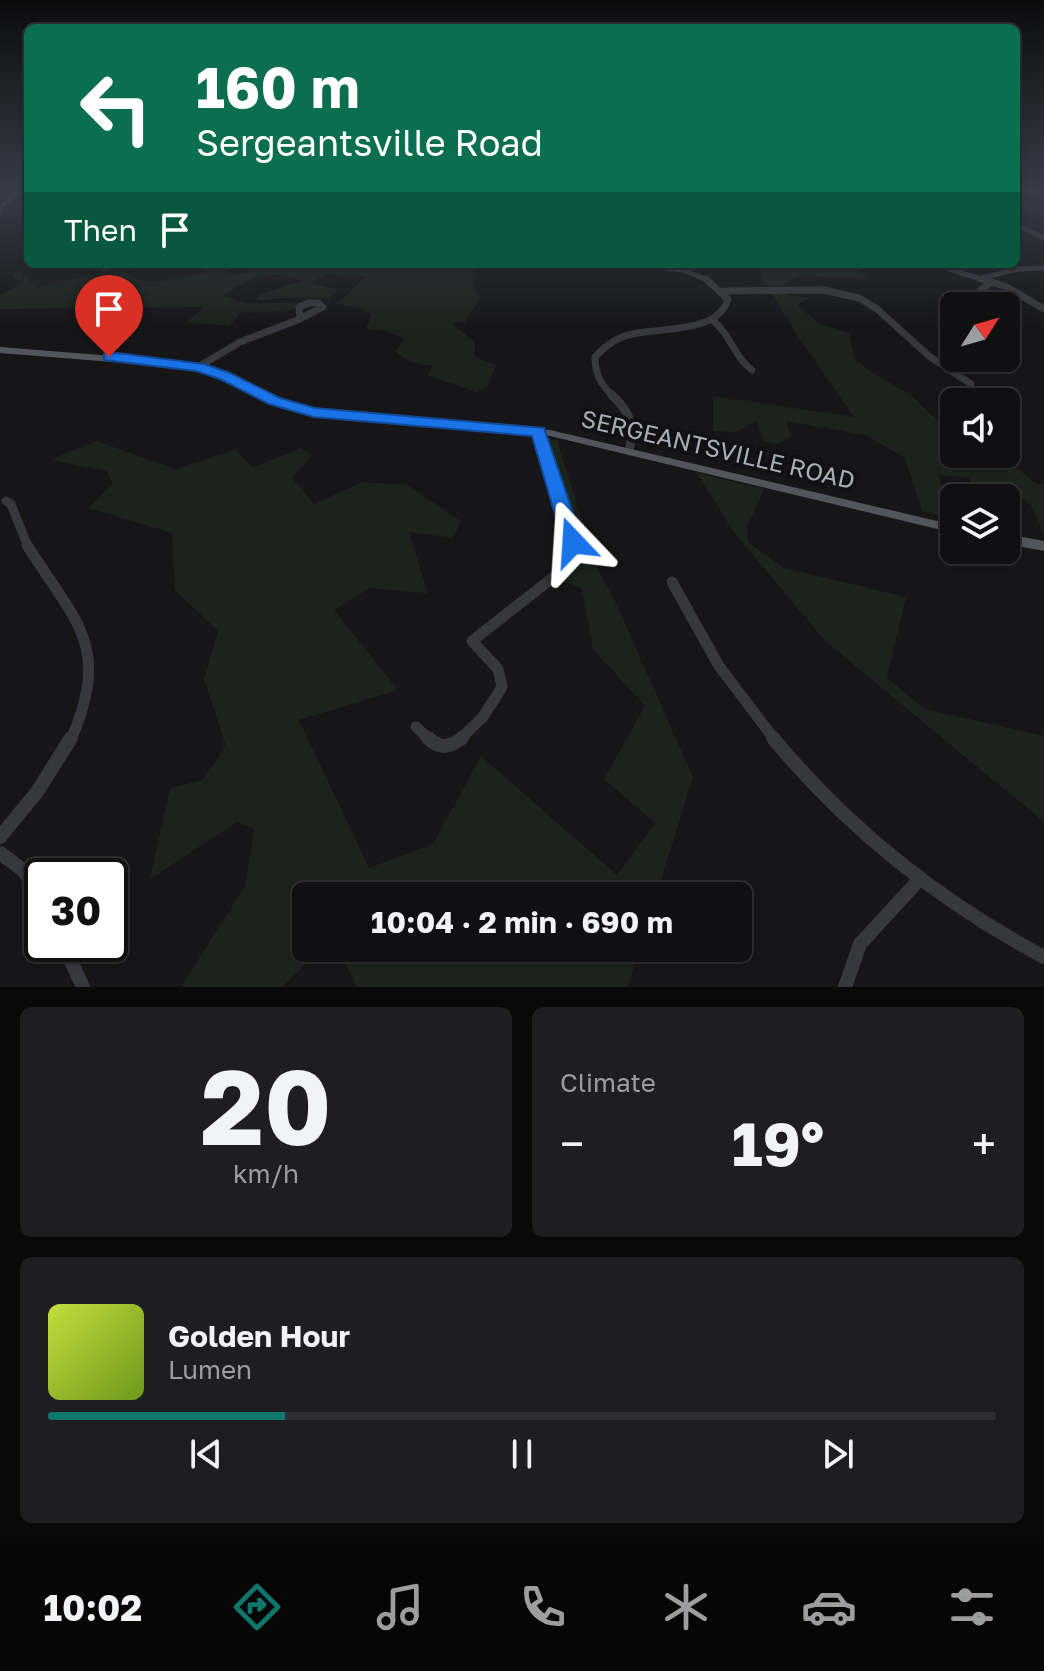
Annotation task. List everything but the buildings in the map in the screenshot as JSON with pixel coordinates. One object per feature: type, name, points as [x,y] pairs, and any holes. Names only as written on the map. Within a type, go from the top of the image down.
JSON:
[{"type":"main road","name":"SERGEANTSVILLE ROAD","points":[[0,350],[145,359],[198,367],[225,376],[275,401],[314,412],[539,432],[940,526]]},
{"type":"main road","points":[[1020,542],[1044,546]]},
{"type":"street","points":[[104,269],[109,268]]},
{"type":"street","points":[[629,451],[634,437],[634,423],[624,405],[598,379],[595,357],[606,345],[625,336],[712,320],[728,306],[723,291],[710,281],[686,271],[660,268]]},
{"type":"street","points":[[947,268],[1021,293],[1044,309]]},
{"type":"street","points":[[981,278],[1013,270],[1044,268]]},
{"type":"street","points":[[978,292],[992,282]]},
{"type":"street","points":[[723,291],[823,290],[859,298],[877,309],[929,356],[971,384]]},
{"type":"street","points":[[198,367],[240,342],[300,319]]},
{"type":"street","points":[[712,320],[726,330],[743,364],[752,370]]},
{"type":"street","points":[[416,727],[431,743],[446,747],[452,745],[491,708],[500,695],[503,681],[497,668],[472,641],[555,576],[573,553],[571,535],[539,432]]},
{"type":"street","points":[[0,837],[43,785],[64,751],[82,708],[88,667],[86,645],[75,616],[24,541],[11,504],[6,501]]},
{"type":"street","points":[[672,582],[727,676],[784,752],[917,882],[979,923],[1044,957]]},
{"type":"street","points":[[0,853],[24,871]]},
{"type":"street","points":[[845,987],[860,944],[917,882]]},
{"type":"street","points":[[71,962],[83,987]]},
{"type":"shaded area","points":[[200,268],[222,268],[234,275],[262,268],[476,268],[472,284],[480,299],[464,323],[458,321],[453,325],[475,342],[475,357],[496,365],[487,387],[476,392],[427,375],[433,366],[410,362],[395,351],[404,339],[385,331],[366,329],[372,314],[358,307],[336,304],[366,277],[326,274],[311,283],[338,290],[328,299],[296,297],[258,300],[257,295],[302,281],[279,275],[252,279],[223,296],[246,303],[295,303],[297,306],[288,311],[240,313],[230,326],[187,322],[204,307],[0,309],[0,295],[22,283],[11,275],[18,271],[37,287],[120,269],[139,280],[150,281],[206,272]]},
{"type":"shaded area","points":[[756,268],[860,268],[854,269],[866,274],[864,278],[797,276],[784,285],[789,295],[810,298],[797,305],[820,324],[849,333],[854,358],[912,396],[940,421],[940,468],[1017,468],[1036,484],[1044,483],[1044,535],[1032,510],[1020,496],[1020,484],[971,484],[969,478],[939,475],[940,515],[922,511],[905,458],[865,435],[786,421],[791,436],[778,444],[764,441],[756,422],[735,432],[713,431],[713,396],[854,417],[797,335]]},
{"type":"shaded area","points":[[546,438],[557,440],[596,566],[615,601],[693,777],[660,882],[292,882],[292,962],[308,962],[282,987],[181,987],[245,886],[254,829],[237,822],[150,879],[170,788],[203,780],[226,746],[204,679],[218,631],[175,590],[172,533],[89,508],[112,484],[107,471],[50,460],[96,441],[176,469],[236,449],[252,468],[300,448],[312,455],[292,478],[314,504],[363,482],[407,485],[461,521],[453,538],[409,532],[428,594],[370,588],[334,610],[398,690],[299,720],[369,868],[433,844],[481,756],[617,875],[655,823],[604,779],[645,706],[593,649],[581,588],[558,579],[572,565],[579,548]]},
{"type":"shaded area","points":[[697,473],[764,489],[747,527],[748,542],[784,568],[906,597],[887,678],[925,709],[1044,736],[1044,822],[825,641],[733,531]]},
{"type":"shaded area","points":[[345,962],[636,962],[628,987],[357,987]]},
{"type":"route","points":[[109,357],[198,367],[225,376],[275,401],[314,412],[364,419],[539,432],[573,542]]}]
